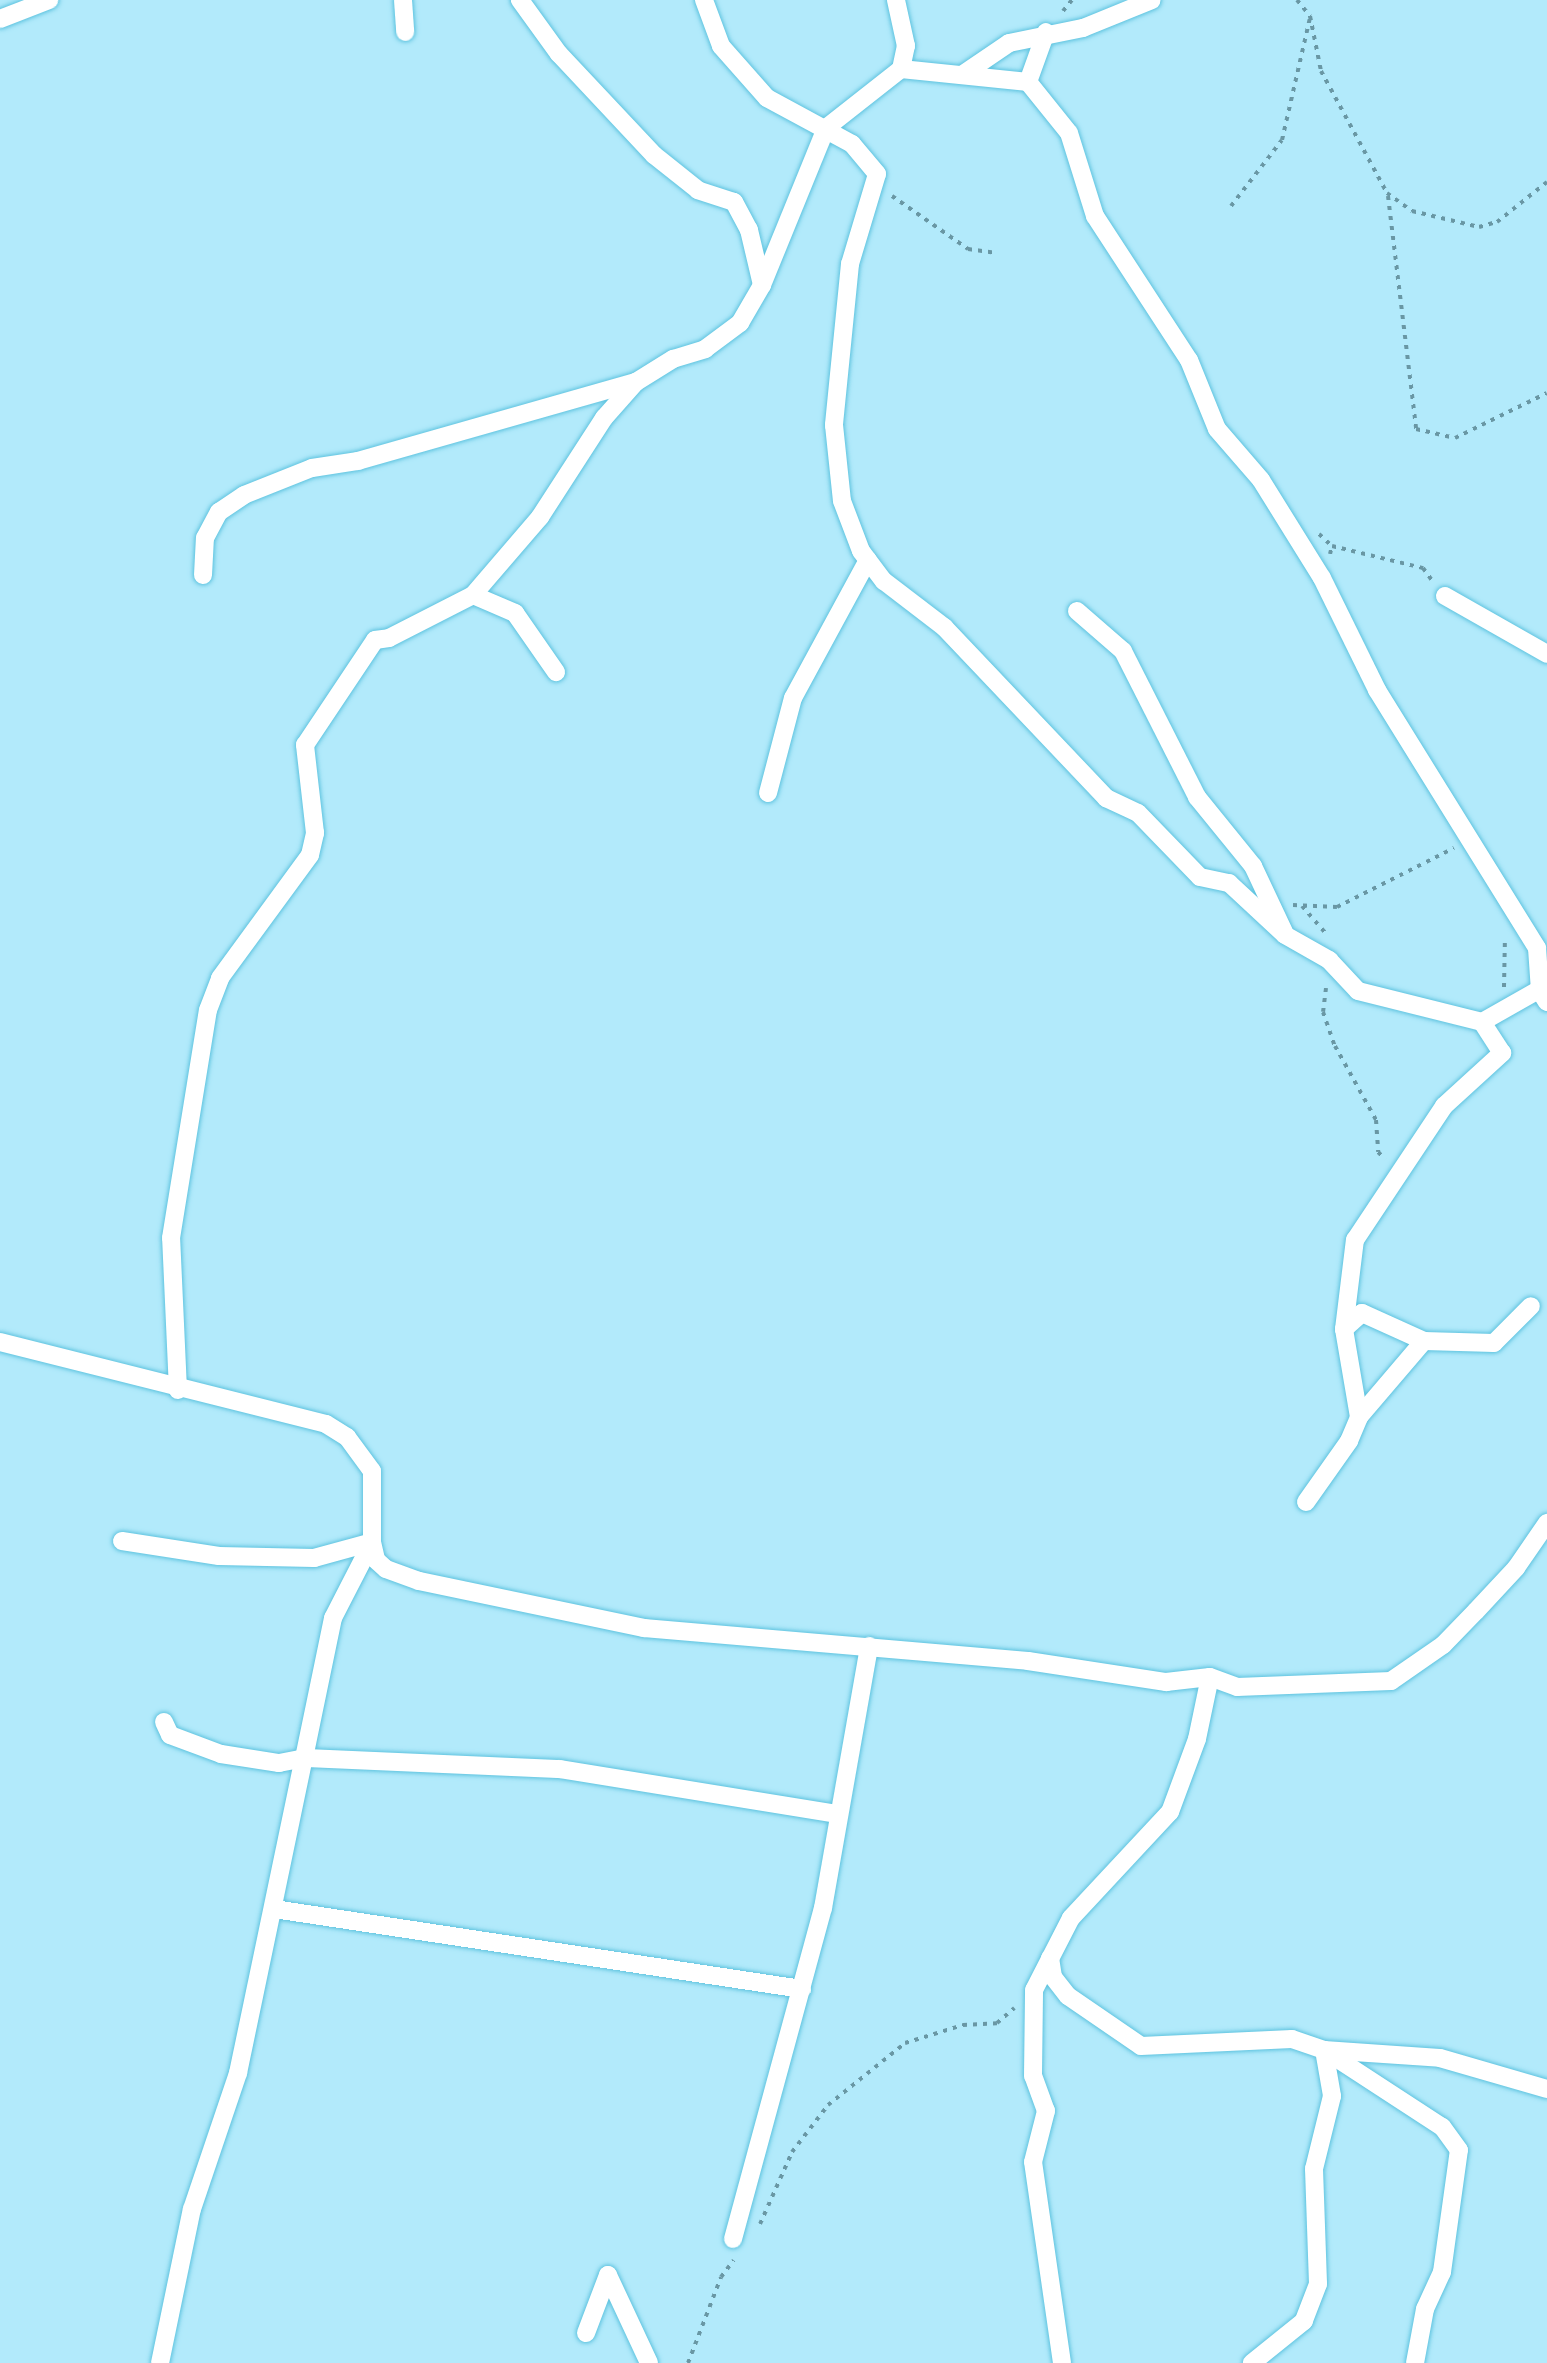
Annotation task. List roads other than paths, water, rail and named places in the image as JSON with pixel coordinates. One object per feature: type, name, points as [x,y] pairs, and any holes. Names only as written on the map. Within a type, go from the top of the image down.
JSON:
[{"type":"street","points":[[0,19],[49,0]]},
{"type":"street","points":[[403,0],[405,32]]},
{"type":"street","points":[[520,0],[559,54],[654,155],[698,190],[734,202],[749,230],[762,285]]},
{"type":"street","points":[[704,0],[721,46],[767,98],[852,144],[877,174],[850,264],[834,425],[842,501],[868,560],[884,581],[944,627],[1106,798],[1138,813],[1200,877],[1229,883],[1285,935],[1329,960],[1358,991],[1482,1022],[1502,1053],[1444,1106],[1355,1240],[1344,1329],[1359,1417]]},
{"type":"street","points":[[203,575],[205,538],[219,512],[244,495],[312,468],[358,461],[636,382],[673,359],[705,349],[740,323],[762,285],[826,128],[901,69],[906,46],[896,0]]},
{"type":"street","points":[[962,75],[1009,43],[1046,32],[1083,28],[1152,0]]},
{"type":"street","points":[[1028,82],[1046,32]]},
{"type":"street","points":[[901,69],[1028,82],[1069,133],[1095,216],[1189,360],[1217,429],[1261,480],[1322,578],[1377,690],[1473,839],[1514,918],[1542,949],[1545,993],[1505,1006],[1482,1022]]},
{"type":"street","points":[[178,1390],[171,1238],[208,1010],[220,978],[310,855],[315,833],[305,745],[375,640],[389,638],[473,595],[540,517],[604,418],[636,382]]},
{"type":"street","points":[[768,793],[793,698],[868,560]]},
{"type":"street","points":[[473,595],[515,613],[556,672]]},
{"type":"street","points":[[1445,596],[1547,654]]},
{"type":"street","points":[[1077,611],[1123,651],[1197,797],[1253,866],[1285,935]]},
{"type":"street","points":[[1348,1288],[1362,1313],[1424,1341],[1494,1343],[1531,1306]]},
{"type":"street","points":[[1344,1329],[1362,1313]]},
{"type":"street","points":[[1306,1502],[1349,1441],[1359,1417],[1424,1341]]},
{"type":"street","points":[[0,1342],[178,1390],[273,1409],[326,1424],[347,1437],[372,1471],[372,1542],[376,1560],[394,1574],[644,1628],[1028,1661],[1166,1682],[1210,1677],[1237,1687],[1391,1681],[1443,1645],[1516,1568],[1547,1523]]},
{"type":"street","points":[[122,1541],[219,1556],[314,1558],[372,1542]]},
{"type":"street","points":[[160,2363],[192,2209],[238,2073],[333,1618],[372,1542]]},
{"type":"street","points":[[738,2245],[823,1908],[869,1646]]},
{"type":"street","points":[[1062,2363],[1033,2162],[1046,2111],[1033,2076],[1034,1990],[1091,1892],[1170,1812],[1197,1739],[1210,1677]]},
{"type":"street","points":[[164,1722],[170,1735],[221,1754],[268,1762],[304,1758],[560,1769],[838,1814]]},
{"type":"street","points":[[274,1909],[802,1989]]},
{"type":"street","points":[[1050,1958],[1053,1977],[1068,1996],[1141,2046],[1292,2039],[1324,2050],[1442,2127],[1459,2150],[1442,2272],[1425,2309],[1415,2363]]},
{"type":"street","points":[[1324,2050],[1440,2058],[1547,2089]]},
{"type":"street","points":[[1252,2363],[1304,2321],[1318,2284],[1314,2169],[1332,2096],[1324,2050]]},
{"type":"street","points":[[586,2333],[608,2275],[649,2363]]}]
